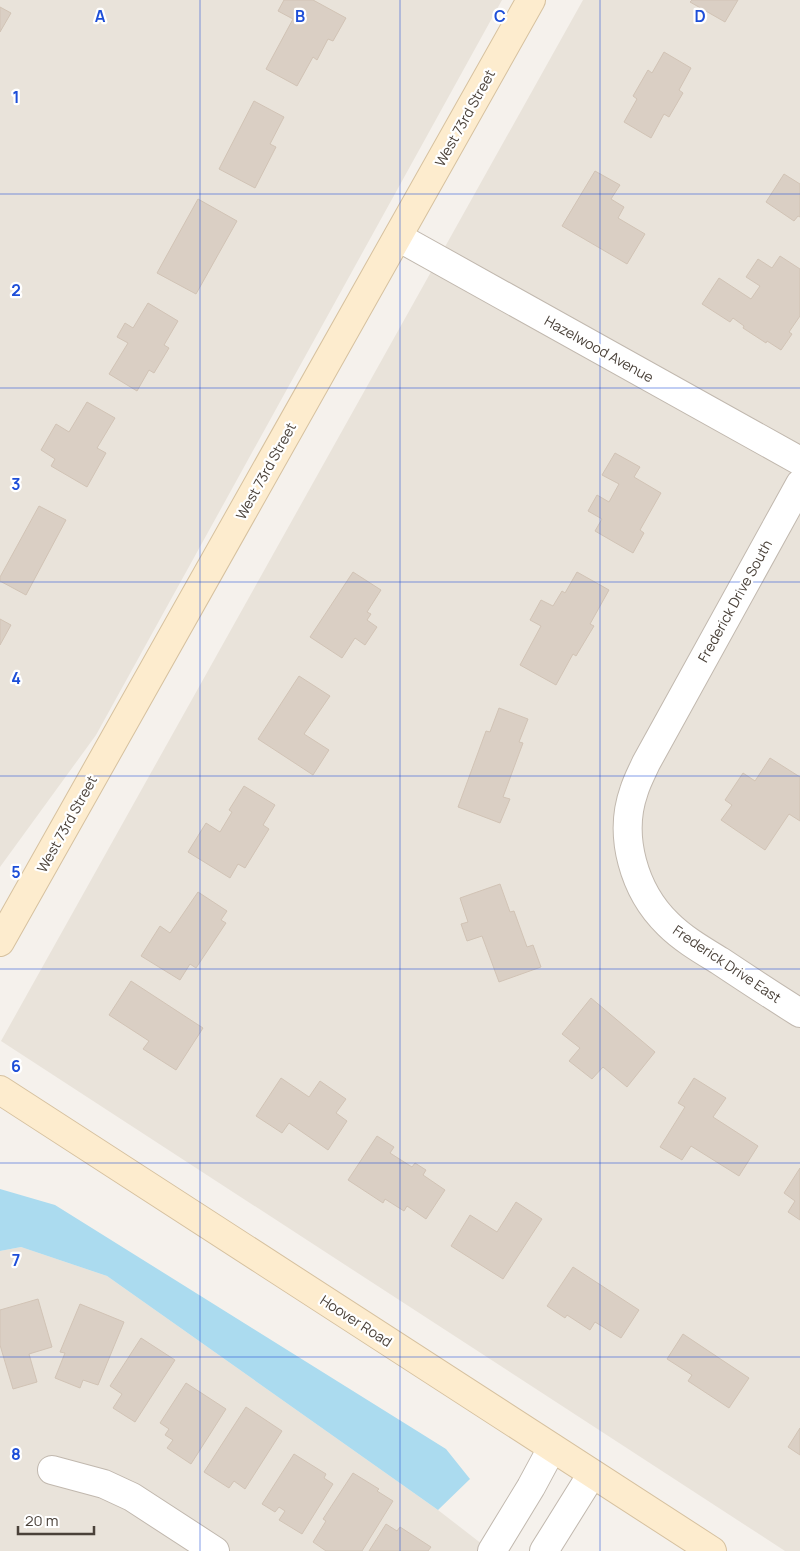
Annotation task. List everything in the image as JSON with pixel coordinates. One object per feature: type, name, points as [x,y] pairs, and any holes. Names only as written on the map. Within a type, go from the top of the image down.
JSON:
[{"type":"main road","name":"West 73rd Street","points":[[0,942],[531,0]]},
{"type":"main road","name":"Hoover Road","points":[[0,1090],[712,1551]]},
{"type":"street","name":"Hazelwood Avenue","points":[[398,237],[800,461]]},
{"type":"street","name":"Frederick Drive South","points":[[670,718],[800,484]]},
{"type":"street","name":"Frederick Drive East","points":[[670,718],[641,772],[633,792],[629,812],[628,843],[639,882],[654,908],[683,937],[800,1013]]},
{"type":"street","points":[[492,1551],[552,1448]]},
{"type":"street","points":[[52,1470],[104,1484],[132,1496],[215,1551]]},
{"type":"street","points":[[544,1551],[592,1474]]},
{"type":"shaded area","points":[[0,0],[502,0],[96,735],[0,867]]},
{"type":"shaded area","points":[[583,0],[800,0],[800,1551],[785,1551],[1,1041]]},
{"type":"shaded area","points":[[21,1247],[107,1276],[438,1510],[491,1551],[0,1551],[0,1251]]},
{"type":"water","points":[[0,1189],[55,1205],[446,1449],[470,1479],[438,1510],[107,1276],[21,1247],[0,1251]]},
{"type":"building","points":[[284,0],[313,0],[346,18],[333,41],[328,39],[317,60],[313,57],[297,86],[266,69],[293,19],[278,11]]},
{"type":"building","points":[[692,0],[738,0],[725,22],[690,2]]},
{"type":"building","points":[[0,7],[11,13],[0,32]]},
{"type":"building","points":[[664,52],[691,68],[679,90],[683,93],[669,117],[664,114],[651,138],[624,122],[637,99],[633,96],[648,70],[652,73]]},
{"type":"building","points":[[254,101],[284,117],[270,144],[276,147],[255,188],[219,169]]},
{"type":"building","points":[[595,171],[620,185],[611,199],[624,207],[618,218],[645,234],[627,264],[562,226]]},
{"type":"building","points":[[784,174],[800,184],[800,217],[798,216],[794,221],[766,202]]},
{"type":"building","points":[[198,199],[237,221],[196,294],[157,273]]},
{"type":"building","points":[[780,256],[800,269],[800,316],[789,332],[792,334],[781,350],[743,328],[744,326],[733,318],[730,322],[702,304],[719,278],[751,299],[760,286],[746,277],[758,259],[772,268]]},
{"type":"building","points":[[148,303],[178,321],[164,345],[169,348],[154,373],[149,370],[137,391],[109,374],[128,343],[117,337],[125,323],[133,328]]},
{"type":"building","points":[[87,402],[115,418],[97,448],[106,453],[87,487],[51,466],[55,459],[41,450],[56,424],[69,432]]},
{"type":"building","points":[[615,453],[640,467],[634,477],[661,493],[640,530],[644,533],[633,553],[595,531],[602,519],[588,511],[597,495],[609,502],[619,484],[602,475]]},
{"type":"building","points":[[39,506],[66,520],[26,595],[0,581],[0,577]]},
{"type":"building","points":[[353,572],[381,590],[367,612],[371,614],[367,620],[377,627],[365,645],[355,638],[342,658],[310,637]]},
{"type":"building","points":[[577,572],[609,590],[590,624],[594,626],[576,656],[573,654],[556,685],[520,665],[541,626],[530,620],[541,600],[553,606],[562,591],[565,593]]},
{"type":"building","points":[[0,619],[11,625],[0,645]]},
{"type":"building","points":[[299,676],[330,696],[304,734],[329,750],[313,775],[258,739]]},
{"type":"building","points":[[499,708],[528,719],[519,742],[523,743],[503,797],[510,799],[500,823],[458,807],[486,731],[490,732]]},
{"type":"building","points":[[770,758],[800,777],[800,821],[789,814],[765,850],[721,820],[732,805],[725,800],[743,773],[755,781]]},
{"type":"building","points":[[244,786],[275,805],[263,825],[269,829],[245,868],[238,864],[230,878],[188,852],[206,823],[220,832],[232,812],[229,810]]},
{"type":"building","points":[[500,884],[510,912],[514,911],[527,947],[533,945],[541,967],[499,982],[482,936],[467,941],[461,924],[468,922],[460,898]]},
{"type":"building","points":[[198,892],[227,911],[221,920],[226,923],[196,968],[190,964],[180,980],[141,956],[160,926],[170,933]]},
{"type":"building","points":[[131,981],[203,1028],[176,1070],[143,1049],[149,1041],[109,1015]]},
{"type":"building","points":[[591,998],[655,1052],[627,1087],[603,1067],[592,1079],[569,1061],[580,1048],[562,1034]]},
{"type":"building","points":[[281,1078],[309,1097],[320,1081],[346,1099],[336,1113],[347,1121],[328,1150],[289,1123],[282,1133],[256,1116]]},
{"type":"building","points":[[694,1078],[726,1098],[713,1117],[758,1146],[739,1176],[691,1146],[682,1160],[660,1147],[685,1107],[678,1103]]},
{"type":"building","points":[[377,1136],[394,1147],[390,1153],[412,1167],[415,1163],[426,1170],[423,1175],[445,1190],[426,1219],[407,1206],[404,1211],[385,1199],[383,1203],[348,1180]]},
{"type":"building","points":[[800,1168],[800,1220],[788,1212],[795,1201],[784,1193]]},
{"type":"building","points":[[516,1202],[542,1219],[503,1279],[451,1246],[470,1215],[497,1232]]},
{"type":"building","points":[[573,1267],[639,1310],[621,1338],[595,1322],[590,1330],[567,1315],[565,1318],[547,1306]]},
{"type":"building","points":[[38,1299],[52,1347],[29,1354],[37,1382],[13,1389],[0,1345],[0,1310]]},
{"type":"building","points":[[80,1304],[124,1322],[98,1385],[83,1380],[80,1388],[55,1378],[65,1353],[60,1352]]},
{"type":"building","points":[[683,1334],[749,1378],[729,1408],[688,1381],[692,1375],[667,1359]]},
{"type":"building","points":[[141,1338],[175,1360],[135,1422],[113,1408],[122,1394],[110,1386]]},
{"type":"building","points":[[186,1383],[226,1409],[191,1464],[167,1448],[173,1440],[165,1435],[169,1429],[160,1423]]},
{"type":"building","points":[[246,1407],[282,1431],[245,1489],[234,1481],[229,1488],[204,1472]]},
{"type":"building","points":[[800,1428],[800,1455],[788,1447]]},
{"type":"building","points":[[294,1454],[326,1474],[324,1478],[333,1484],[302,1534],[279,1520],[285,1511],[279,1507],[275,1512],[262,1504]]},
{"type":"building","points":[[353,1473],[379,1489],[377,1491],[393,1501],[362,1551],[326,1551],[313,1542],[326,1521],[323,1519]]},
{"type":"building","points":[[386,1524],[397,1531],[400,1527],[431,1547],[428,1551],[369,1551]]}]
